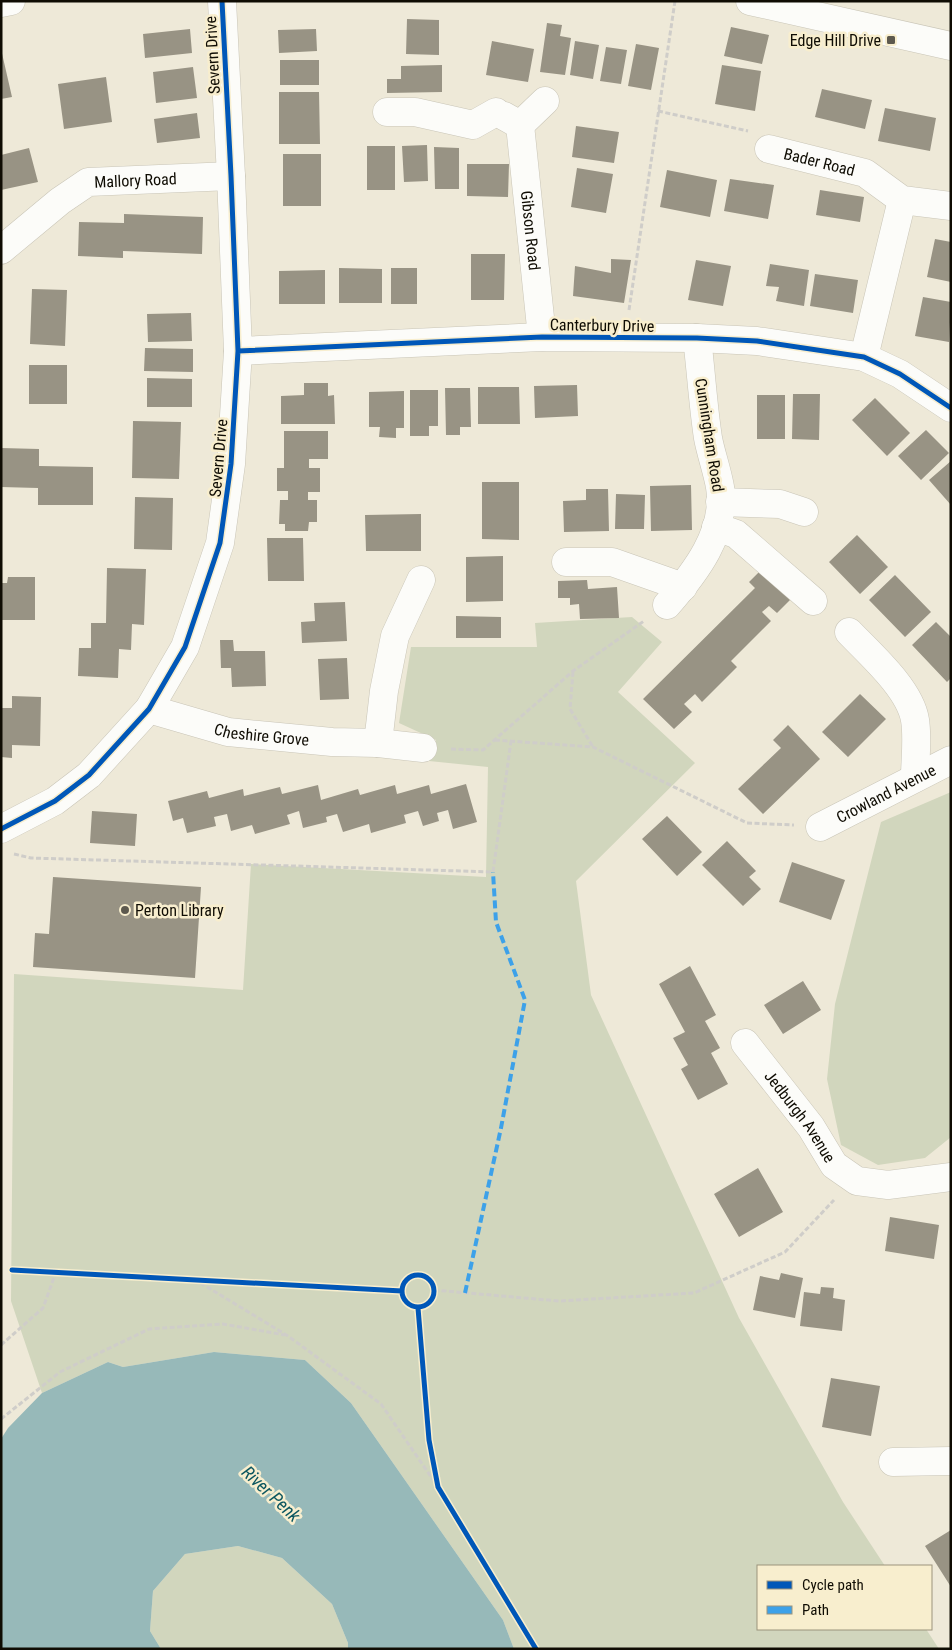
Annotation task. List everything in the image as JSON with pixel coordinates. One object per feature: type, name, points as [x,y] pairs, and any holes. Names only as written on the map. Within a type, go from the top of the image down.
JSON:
[{"type":"street","points":[[1,3],[11,1]]},
{"type":"street","name":"Severn Drive","points":[[5,841],[89,775],[149,710],[185,647],[220,543],[231,464],[238,351],[222,1]]},
{"type":"street","points":[[750,1],[951,46]]},
{"type":"street","points":[[387,112],[415,112],[473,125],[490,108],[520,125],[545,101]]},
{"type":"street","name":"Gibson Road","points":[[520,125],[542,337]]},
{"type":"street","name":"Bader Road","points":[[769,149],[865,172],[902,200]]},
{"type":"street","name":"Mallory Road","points":[[1,250],[60,201],[88,182],[231,176]]},
{"type":"street","points":[[864,357],[902,200],[951,206]]},
{"type":"street","name":"Canterbury Drive","points":[[238,351],[542,337],[697,338],[757,341],[864,357],[900,374],[951,408]]},
{"type":"street","name":"Cunningham Road","points":[[675,596],[710,544],[718,514],[720,488],[708,439],[697,338]]},
{"type":"street","points":[[718,514],[780,504],[804,512]]},
{"type":"street","points":[[718,514],[736,534],[813,600]]},
{"type":"street","points":[[566,562],[612,562],[675,596]]},
{"type":"street","points":[[378,742],[384,691],[395,636],[421,580]]},
{"type":"street","points":[[849,632],[900,687],[911,704],[916,721],[915,778]]},
{"type":"street","name":"Cheshire Grove","points":[[149,710],[228,732],[332,742],[378,742],[422,748]]},
{"type":"street","name":"Crowland Avenue","points":[[820,827],[951,760]]},
{"type":"street","name":"Jedburgh Avenue","points":[[745,1043],[811,1127],[834,1165],[857,1181],[888,1186],[951,1177]]},
{"type":"street","points":[[893,1462],[951,1461]]},
{"type":"path","points":[[625,338],[675,1]]},
{"type":"path","points":[[658,111],[752,132],[769,149]]},
{"type":"path","points":[[422,748],[483,750],[574,671],[675,596]]},
{"type":"path","points":[[574,671],[570,709],[593,747]]},
{"type":"path","points":[[495,740],[593,747],[747,822],[820,827]]},
{"type":"path","points":[[5,841],[31,858],[493,872],[511,741]]},
{"type":"path","points":[[434,1290],[559,1301],[694,1293],[785,1252],[845,1188],[857,1181]]},
{"type":"path","points":[[47,1271],[66,1272]]},
{"type":"path","points":[[1,1345],[43,1308],[56,1272]]},
{"type":"path","points":[[184,1279],[204,1280]]},
{"type":"path","points":[[194,1279],[288,1336],[381,1404],[444,1495]]},
{"type":"path","points":[[432,1282],[433,1298]]},
{"type":"path","points":[[1,1419],[60,1372],[149,1329],[224,1324],[288,1336]]},
{"type":"path","points":[[434,1468],[438,1487]]},
{"type":"green space","points":[[632,617],[662,642],[618,692],[695,763],[576,881],[591,995],[739,1318],[843,1502],[884,1565],[757,1565],[757,1630],[927,1630],[939,1649],[514,1649],[503,1620],[351,1403],[305,1360],[214,1352],[123,1367],[108,1362],[42,1393],[11,1301],[14,974],[243,990],[251,864],[486,877],[488,767],[429,761],[436,740],[399,723],[411,647],[537,647],[535,623]]},
{"type":"green space","points":[[951,792],[951,1137],[925,1158],[878,1165],[841,1145],[827,1079],[835,1004],[881,822]]},
{"type":"green space","points":[[238,1546],[282,1558],[332,1604],[348,1643],[348,1649],[161,1649],[150,1631],[153,1591],[185,1554]]},
{"type":"water","name":"River Penk","points":[[214,1352],[305,1360],[351,1403],[503,1620],[514,1649],[348,1649],[348,1643],[332,1604],[282,1558],[238,1546],[185,1554],[153,1591],[150,1631],[161,1649],[1,1649],[1,1439],[8,1428],[42,1393],[108,1362],[123,1367]]},
{"type":"building","points":[[407,19],[439,20],[439,55],[406,54]]},
{"type":"building","points":[[547,23],[562,25],[560,36],[571,38],[565,75],[540,72]]},
{"type":"building","points":[[731,27],[769,35],[762,64],[724,56]]},
{"type":"building","points":[[190,29],[192,53],[145,58],[143,34]]},
{"type":"building","points":[[316,29],[317,51],[279,53],[278,30]]},
{"type":"building","points":[[492,41],[534,49],[528,82],[486,75]]},
{"type":"building","points":[[575,41],[599,45],[593,79],[570,75]]},
{"type":"building","points":[[636,44],[659,48],[651,90],[628,86]]},
{"type":"building","points":[[606,47],[627,50],[621,84],[600,81]]},
{"type":"building","points":[[1,49],[12,97],[1,99]]},
{"type":"building","points":[[280,60],[319,60],[319,85],[280,85]]},
{"type":"building","points":[[442,65],[442,92],[387,93],[387,79],[401,79],[401,66]]},
{"type":"building","points":[[722,65],[761,71],[755,111],[715,104]]},
{"type":"building","points":[[193,67],[197,98],[156,103],[153,72]]},
{"type":"building","points":[[106,77],[112,122],[64,129],[58,84]]},
{"type":"building","points":[[822,89],[872,100],[865,129],[815,117]]},
{"type":"building","points":[[279,92],[319,92],[320,144],[279,144]]},
{"type":"building","points":[[885,108],[936,118],[930,151],[878,141]]},
{"type":"building","points":[[197,113],[200,138],[157,143],[154,119]]},
{"type":"building","points":[[576,126],[619,132],[614,163],[572,157]]},
{"type":"building","points":[[427,145],[428,181],[404,182],[402,146]]},
{"type":"building","points":[[367,146],[395,146],[395,190],[367,190]]},
{"type":"building","points":[[434,147],[459,148],[459,189],[435,189]]},
{"type":"building","points":[[29,148],[38,182],[1,190],[1,155]]},
{"type":"building","points":[[283,154],[321,154],[321,206],[283,206]]},
{"type":"building","points":[[467,164],[509,164],[508,197],[467,196]]},
{"type":"building","points":[[577,168],[613,174],[606,213],[571,207]]},
{"type":"building","points":[[667,170],[717,180],[710,217],[660,207]]},
{"type":"building","points":[[730,179],[774,185],[768,219],[724,211]]},
{"type":"building","points":[[820,190],[864,197],[860,222],[816,215]]},
{"type":"building","points":[[124,214],[203,217],[202,254],[123,251],[123,258],[78,256],[79,222],[124,223]]},
{"type":"building","points":[[935,239],[951,242],[951,282],[927,277]]},
{"type":"building","points":[[471,254],[505,254],[504,300],[471,300]]},
{"type":"building","points":[[611,259],[631,260],[624,303],[573,296],[575,266],[611,273]]},
{"type":"building","points":[[696,260],[731,266],[723,306],[688,300]]},
{"type":"building","points":[[770,264],[809,270],[804,306],[776,301],[779,287],[766,286]]},
{"type":"building","points":[[339,268],[382,269],[382,303],[339,303]]},
{"type":"building","points":[[391,268],[417,268],[417,304],[391,304]]},
{"type":"building","points":[[325,270],[325,304],[279,304],[279,271]]},
{"type":"building","points":[[815,274],[858,280],[853,313],[810,306]]},
{"type":"building","points":[[32,289],[67,290],[65,346],[30,344]]},
{"type":"building","points":[[923,297],[951,302],[949,342],[915,336]]},
{"type":"building","points":[[191,313],[192,341],[148,342],[147,314]]},
{"type":"building","points":[[145,348],[193,349],[193,372],[144,371]]},
{"type":"building","points":[[29,365],[67,365],[67,404],[29,404]]},
{"type":"building","points":[[147,378],[192,379],[192,407],[147,407]]},
{"type":"building","points":[[304,383],[328,383],[328,396],[334,395],[335,424],[281,424],[281,396],[304,395]]},
{"type":"building","points":[[577,385],[578,416],[535,418],[534,386]]},
{"type":"building","points":[[478,387],[519,387],[520,424],[478,424]]},
{"type":"building","points":[[445,388],[470,388],[471,427],[460,427],[460,435],[446,435]]},
{"type":"building","points":[[410,390],[438,390],[438,426],[429,426],[429,436],[410,436]]},
{"type":"building","points":[[404,391],[404,428],[396,428],[396,438],[379,437],[380,427],[369,427],[369,392]]},
{"type":"building","points":[[793,394],[820,394],[819,440],[792,439]]},
{"type":"building","points":[[757,395],[785,395],[785,439],[757,439]]},
{"type":"building","points":[[875,398],[910,433],[887,456],[852,420]]},
{"type":"building","points":[[133,421],[181,422],[179,479],[132,478]]},
{"type":"building","points":[[926,430],[949,453],[921,480],[898,456]]},
{"type":"building","points":[[284,431],[328,431],[328,459],[309,459],[309,468],[320,468],[320,492],[308,492],[308,500],[317,500],[317,522],[309,522],[308,531],[285,531],[285,524],[279,524],[280,500],[288,500],[288,491],[277,491],[277,468],[284,468]]},
{"type":"building","points":[[1,448],[39,449],[39,466],[93,467],[93,505],[38,505],[38,488],[1,487]]},
{"type":"building","points":[[951,461],[951,505],[929,480]]},
{"type":"building","points":[[482,482],[519,482],[519,540],[482,539]]},
{"type":"building","points":[[691,485],[692,530],[651,531],[650,486]]},
{"type":"building","points":[[586,489],[608,489],[609,531],[564,532],[563,501],[586,500]]},
{"type":"building","points":[[616,494],[645,495],[644,529],[615,529]]},
{"type":"building","points":[[135,497],[173,498],[172,550],[134,549]]},
{"type":"building","points":[[421,514],[421,551],[366,551],[365,515]]},
{"type":"building","points":[[857,535],[888,567],[860,594],[829,562]]},
{"type":"building","points":[[267,538],[303,538],[304,581],[268,581]]},
{"type":"building","points":[[503,556],[503,601],[466,602],[466,557]]},
{"type":"building","points":[[765,566],[794,596],[777,613],[769,606],[762,612],[771,621],[731,661],[737,667],[702,702],[695,694],[684,704],[692,712],[674,729],[643,699],[755,588],[749,582]]},
{"type":"building","points":[[107,568],[146,569],[144,625],[132,624],[131,650],[119,649],[118,678],[78,676],[79,648],[91,648],[91,623],[106,623]]},
{"type":"building","points":[[895,575],[931,612],[905,637],[869,600]]},
{"type":"building","points":[[8,577],[35,577],[35,620],[1,620],[1,583],[7,583]]},
{"type":"building","points":[[587,580],[588,589],[617,587],[619,618],[580,619],[579,604],[570,605],[570,598],[558,598],[558,581]]},
{"type":"building","points":[[345,602],[347,641],[302,643],[301,622],[315,621],[314,603]]},
{"type":"building","points":[[456,616],[501,617],[501,638],[456,638]]},
{"type":"building","points":[[936,622],[951,637],[951,678],[947,682],[912,645]]},
{"type":"building","points":[[220,640],[233,640],[234,651],[265,651],[266,686],[232,687],[231,668],[221,668]]},
{"type":"building","points":[[347,658],[349,699],[320,700],[318,659]]},
{"type":"building","points":[[860,694],[886,719],[848,757],[822,732]]},
{"type":"building","points":[[12,696],[41,697],[40,746],[12,745],[12,758],[1,757],[1,708],[12,708]]},
{"type":"building","points":[[788,725],[820,759],[763,814],[738,789],[781,748],[773,740]]},
{"type":"building","points":[[466,784],[477,822],[453,829],[448,810],[437,813],[439,821],[423,826],[418,811],[404,815],[406,823],[371,833],[369,824],[343,832],[337,814],[326,817],[327,822],[303,828],[299,811],[287,815],[290,824],[255,834],[252,825],[231,831],[227,814],[214,817],[216,826],[187,833],[183,818],[173,821],[168,801],[207,791],[209,798],[243,789],[244,796],[280,787],[282,794],[318,785],[321,800],[358,789],[360,795],[395,785],[397,794],[429,785],[431,794]]},
{"type":"building","points":[[92,811],[137,814],[135,846],[90,843]]},
{"type":"building","points":[[667,816],[702,852],[677,876],[642,839]]},
{"type":"building","points":[[727,841],[756,871],[749,877],[761,889],[743,906],[702,865]]},
{"type":"building","points":[[792,862],[845,880],[831,920],[779,902]]},
{"type":"building","name":"Perton Library","points":[[53,877],[201,887],[195,978],[33,967],[35,933],[49,934]]},
{"type":"building","points":[[690,966],[716,1015],[705,1021],[720,1048],[711,1053],[728,1084],[698,1100],[681,1069],[688,1065],[673,1038],[685,1032],[659,984]]},
{"type":"building","points":[[803,981],[821,1010],[783,1034],[764,1005]]},
{"type":"building","points":[[758,1168],[783,1212],[739,1237],[714,1194]]},
{"type":"building","points":[[890,1217],[939,1225],[934,1259],[885,1251]]},
{"type":"building","points":[[781,1273],[803,1278],[795,1318],[753,1310],[760,1276],[779,1280]]},
{"type":"building","points":[[821,1287],[834,1288],[833,1298],[845,1300],[842,1331],[800,1326],[804,1292],[820,1294]]},
{"type":"building","points":[[831,1378],[880,1386],[871,1436],[822,1427]]},
{"type":"building","points":[[951,1530],[951,1587],[925,1546]]},
{"type":"marked path","points":[[465,1293],[501,1128],[525,1000],[496,922],[493,872]]},
{"type":"cycle path","points":[[1,829],[55,801],[89,775],[149,709],[185,647],[220,543],[231,464],[238,351],[222,1]]},
{"type":"cycle path","points":[[238,351],[542,337],[697,338],[757,341],[864,357],[900,374],[951,408]]},
{"type":"cycle path","points":[[12,1270],[402,1291]]},
{"type":"cycle path","points":[[418,1275],[424,1276],[429,1280],[433,1285],[434,1291],[433,1297],[429,1302],[424,1306],[418,1307],[412,1306],[407,1302],[403,1297],[402,1291],[403,1285],[407,1280],[412,1276],[418,1275]]},
{"type":"cycle path","points":[[418,1308],[429,1440],[438,1487],[536,1649]]},
{"type":"place","name":"Edge Hill Drive","points":[[891,40]]},
{"type":"place","name":"Perton Library","points":[[125,910]]}]
